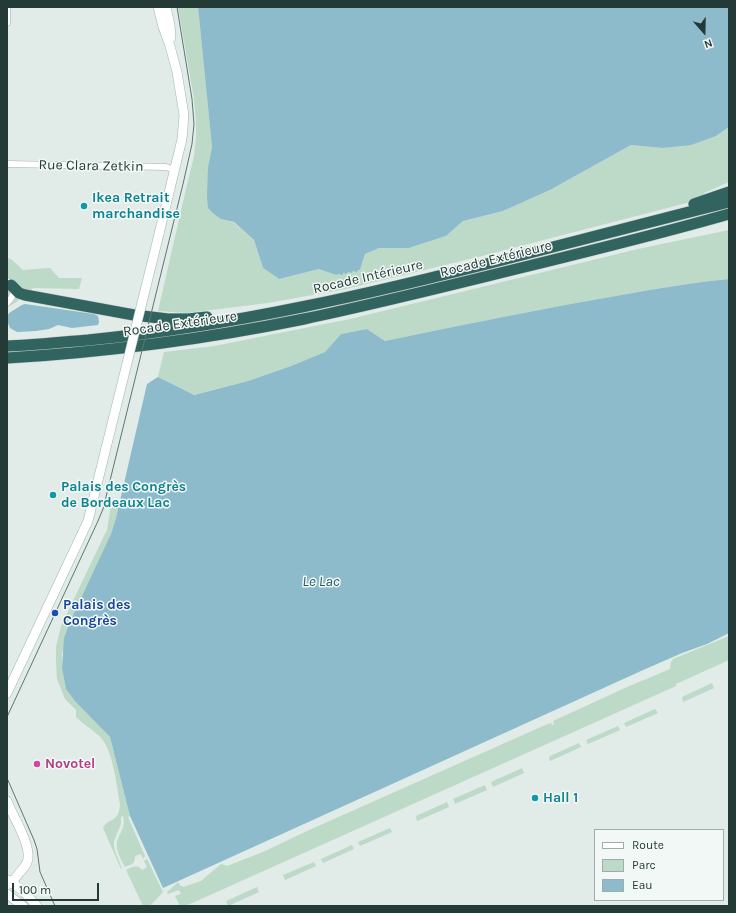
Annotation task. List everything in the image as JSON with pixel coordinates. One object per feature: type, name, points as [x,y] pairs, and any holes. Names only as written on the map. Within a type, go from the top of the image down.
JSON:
[{"type":"highway","points":[[624,229],[729,192]]},
{"type":"highway","name":"Rocade Intérieure","points":[[7,346],[126,336],[259,316],[466,270],[729,202]]},
{"type":"highway","name":"Rocade Extérieure","points":[[7,358],[148,345],[204,337],[305,319],[684,227],[729,214]]},
{"type":"highway","points":[[684,227],[697,228],[729,222]]},
{"type":"highway","points":[[8,282],[19,293],[25,295],[134,315],[168,319],[207,317],[341,299]]},
{"type":"street","points":[[7,7],[7,23]]},
{"type":"street","points":[[7,693],[88,521],[182,139],[184,115],[177,72],[158,7]]},
{"type":"street","points":[[162,7],[170,46]]},
{"type":"street","points":[[166,7],[171,36],[170,46]]},
{"type":"street","name":"Rue Clara Zetkin","points":[[7,164],[166,167],[174,170]]},
{"type":"street","points":[[7,302],[12,297],[13,293],[8,282]]},
{"type":"street","points":[[7,801],[23,835],[28,860],[8,882],[27,895],[37,906]]},
{"type":"street","points":[[7,894],[22,906]]},
{"type":"green space","points":[[178,7],[198,7],[212,147],[208,167],[221,219],[233,222],[254,240],[263,268],[279,279],[319,269],[336,275],[350,272],[352,273],[353,271],[360,270],[365,254],[379,248],[409,248],[446,236],[463,221],[503,211],[550,190],[631,145],[662,148],[716,136],[729,127],[729,182],[704,193],[706,198],[482,256],[346,289],[268,303],[186,313],[158,311],[194,156],[196,137],[194,99]]},
{"type":"green space","points":[[729,230],[729,279],[678,285],[597,299],[385,341],[367,329],[341,334],[325,352],[248,381],[193,395],[158,377],[164,352],[214,346],[350,319],[638,249]]},
{"type":"green space","points":[[7,258],[11,259],[23,270],[50,268],[59,278],[82,278],[79,289],[33,288],[15,303],[7,307]]},
{"type":"green space","points":[[111,505],[119,505],[116,518],[111,534],[62,653],[62,668],[66,689],[110,737],[130,816],[128,817],[145,856],[143,859],[141,854],[135,856],[133,863],[125,867],[117,849],[118,839],[124,821],[123,816],[121,817],[121,824],[114,841],[114,845],[122,869],[103,828],[108,822],[118,815],[120,804],[112,761],[102,739],[76,717],[76,710],[65,699],[57,679],[56,661],[56,647],[61,626],[107,530]]},
{"type":"green space","points":[[729,636],[729,660],[676,684],[676,686],[190,904],[180,906],[175,896],[181,894],[179,890],[168,894],[167,892],[178,882],[183,887],[201,881],[221,864],[227,866],[263,852],[543,726],[551,723],[552,725],[554,724],[553,721],[670,669],[673,659]]},
{"type":"green space","points":[[712,683],[714,688],[683,702],[682,697]]},
{"type":"green space","points":[[655,709],[658,713],[626,727],[624,723]]},
{"type":"green space","points":[[618,726],[620,730],[588,744],[586,740]]},
{"type":"green space","points":[[579,743],[581,747],[550,761],[550,756]]},
{"type":"green space","points":[[522,768],[524,773],[493,787],[491,782]]},
{"type":"green space","points":[[485,785],[487,790],[455,804],[453,799]]},
{"type":"green space","points":[[447,802],[449,807],[417,821],[416,816]]},
{"type":"green space","points":[[390,828],[392,832],[360,846],[358,842]]},
{"type":"green space","points":[[352,845],[354,849],[323,863],[321,859]]},
{"type":"green space","points":[[147,859],[163,892],[150,906],[143,906],[126,870],[136,867],[142,870],[147,867],[144,861]]},
{"type":"green space","points":[[314,862],[316,866],[285,880],[283,875]]},
{"type":"green space","points":[[257,887],[259,892],[228,906],[226,901]]},
{"type":"water","points":[[198,7],[729,7],[729,127],[716,136],[691,145],[662,148],[631,145],[550,190],[503,211],[463,221],[446,236],[409,248],[379,248],[365,254],[360,270],[357,272],[353,271],[352,273],[348,272],[347,274],[343,273],[343,275],[336,275],[319,269],[279,279],[263,268],[254,240],[234,222],[221,219],[208,208],[208,167],[212,147]]},
{"type":"water","name":"Le Lac","points":[[729,279],[729,633],[707,644],[641,671],[163,888],[130,816],[110,737],[75,701],[66,689],[62,668],[64,638],[111,534],[116,518],[147,384],[158,377],[194,395],[248,381],[325,352],[341,334],[367,329],[385,341],[597,299],[678,285]]},
{"type":"water","points":[[25,304],[94,314],[98,316],[99,322],[98,325],[72,328],[58,325],[49,329],[17,332],[10,328],[7,317],[9,313]]},
{"type":"tram line","points":[[7,717],[103,509],[183,184],[192,144],[194,124],[192,99],[177,7]]},
{"type":"tram line","points":[[7,778],[34,840],[37,849],[40,872],[55,906]]},
{"type":"place","name":"Ikea Retrait marchandise","points":[[84,206]]},
{"type":"place","name":"Palais des Congrès de Bordeaux Lac","points":[[53,495]]},
{"type":"place","name":"Palais des Congrès","points":[[55,613]]},
{"type":"place","name":"Novotel","points":[[37,764]]},
{"type":"place","name":"Hall 1","points":[[535,798]]}]
